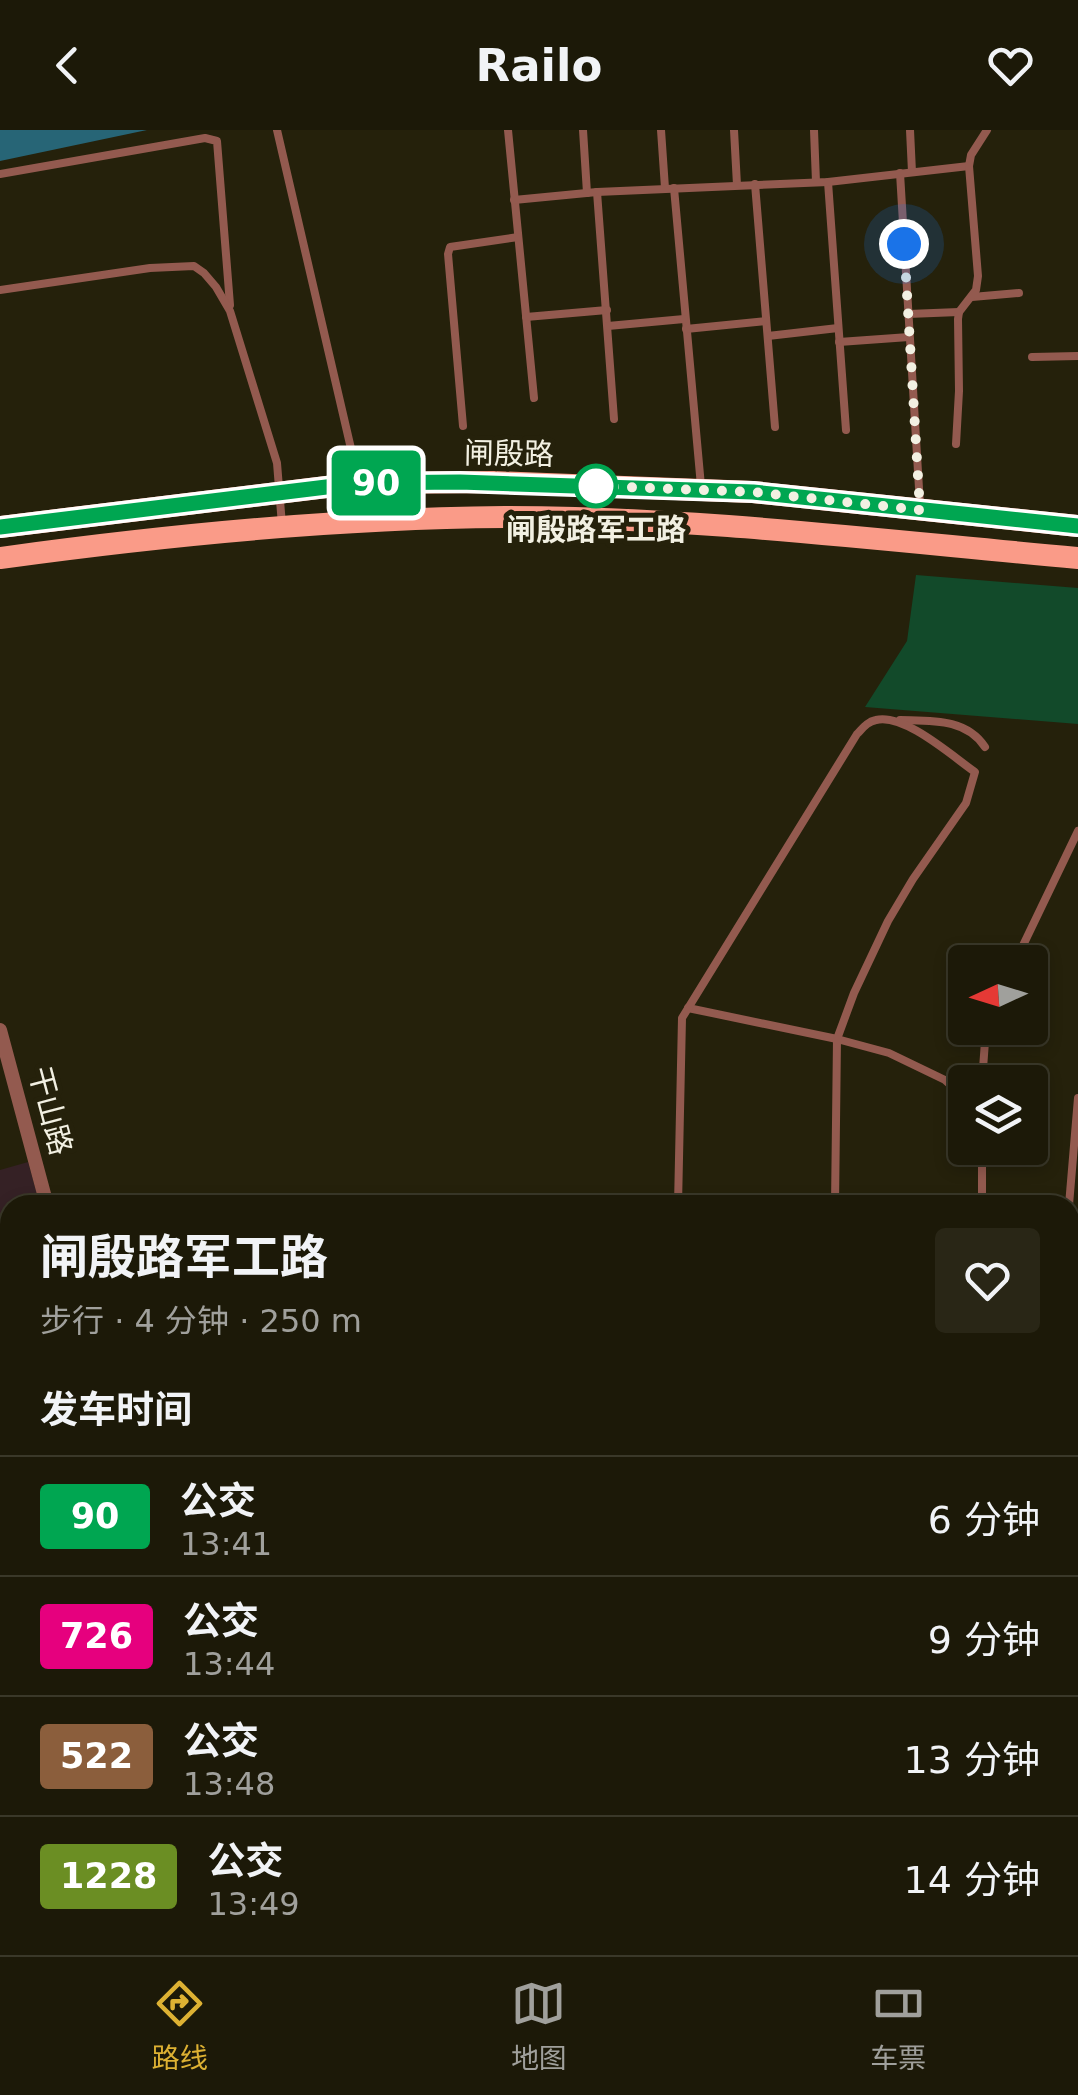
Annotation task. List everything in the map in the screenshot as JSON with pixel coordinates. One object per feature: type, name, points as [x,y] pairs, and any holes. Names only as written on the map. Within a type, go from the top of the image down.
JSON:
[{"type":"main road","name":"闸殷路","points":[[0,527],[359,483],[493,482],[753,492],[1078,526]]},
{"type":"main road","points":[[0,558],[282,527],[505,518],[744,528],[1078,558]]},
{"type":"street","name":"干山路","points":[[0,1030],[44,1195]]},
{"type":"lane","points":[[277,130],[359,483],[363,522]]},
{"type":"lane","points":[[508,130],[534,398]]},
{"type":"lane","points":[[583,130],[607,310],[614,419]]},
{"type":"lane","points":[[661,130],[701,490]]},
{"type":"lane","points":[[734,130],[737,184]]},
{"type":"lane","points":[[814,130],[816,182]]},
{"type":"lane","points":[[910,130],[912,172]]},
{"type":"lane","points":[[956,444],[960,312],[976,290],[978,276],[969,166],[971,155],[987,130]]},
{"type":"lane","points":[[0,174],[205,138],[217,141],[230,311]]},
{"type":"lane","points":[[514,200],[737,184],[828,182],[969,166]]},
{"type":"lane","points":[[900,173],[920,510]]},
{"type":"lane","points":[[828,182],[846,430]]},
{"type":"lane","points":[[754,184],[776,427]]},
{"type":"lane","points":[[462,426],[450,247],[518,237]]},
{"type":"lane","points":[[0,290],[150,268],[194,266],[204,273],[230,311],[278,462],[282,527]]},
{"type":"lane","points":[[972,297],[1019,293]]},
{"type":"lane","points":[[526,317],[607,310]]},
{"type":"lane","points":[[908,314],[960,312]]},
{"type":"lane","points":[[608,326],[766,321]]},
{"type":"lane","points":[[768,336],[838,328]]},
{"type":"lane","points":[[839,342],[909,337]]},
{"type":"lane","points":[[1032,357],[1078,356]]},
{"type":"lane","points":[[835,1195],[837,1039],[888,921],[966,803],[975,772],[906,725],[885,719]]},
{"type":"lane","points":[[678,1195],[680,1024],[857,734],[866,724],[885,719],[944,722],[971,731],[985,747]]},
{"type":"lane","points":[[1024,945],[1078,831]]},
{"type":"lane","points":[[688,1008],[837,1039],[906,1060],[948,1083]]},
{"type":"lane","points":[[1070,1195],[1078,1098]]},
{"type":"lane","points":[[982,1165],[982,1195]]},
{"type":"shaded area","points":[[28,1162],[37,1195],[0,1195],[0,1170]]},
{"type":"green space","points":[[916,575],[1078,588],[1078,724],[865,707],[907,641]]},
{"type":"water","points":[[0,130],[147,130],[0,161]]},
{"type":"bus line","name":"90","points":[[0,527],[359,483],[460,482],[753,492],[1078,526]]},
{"type":"place","name":"闸殷路军工路","points":[[596,486]]},
{"type":"route","points":[[596,486],[753,492],[920,510],[904,244]]}]
